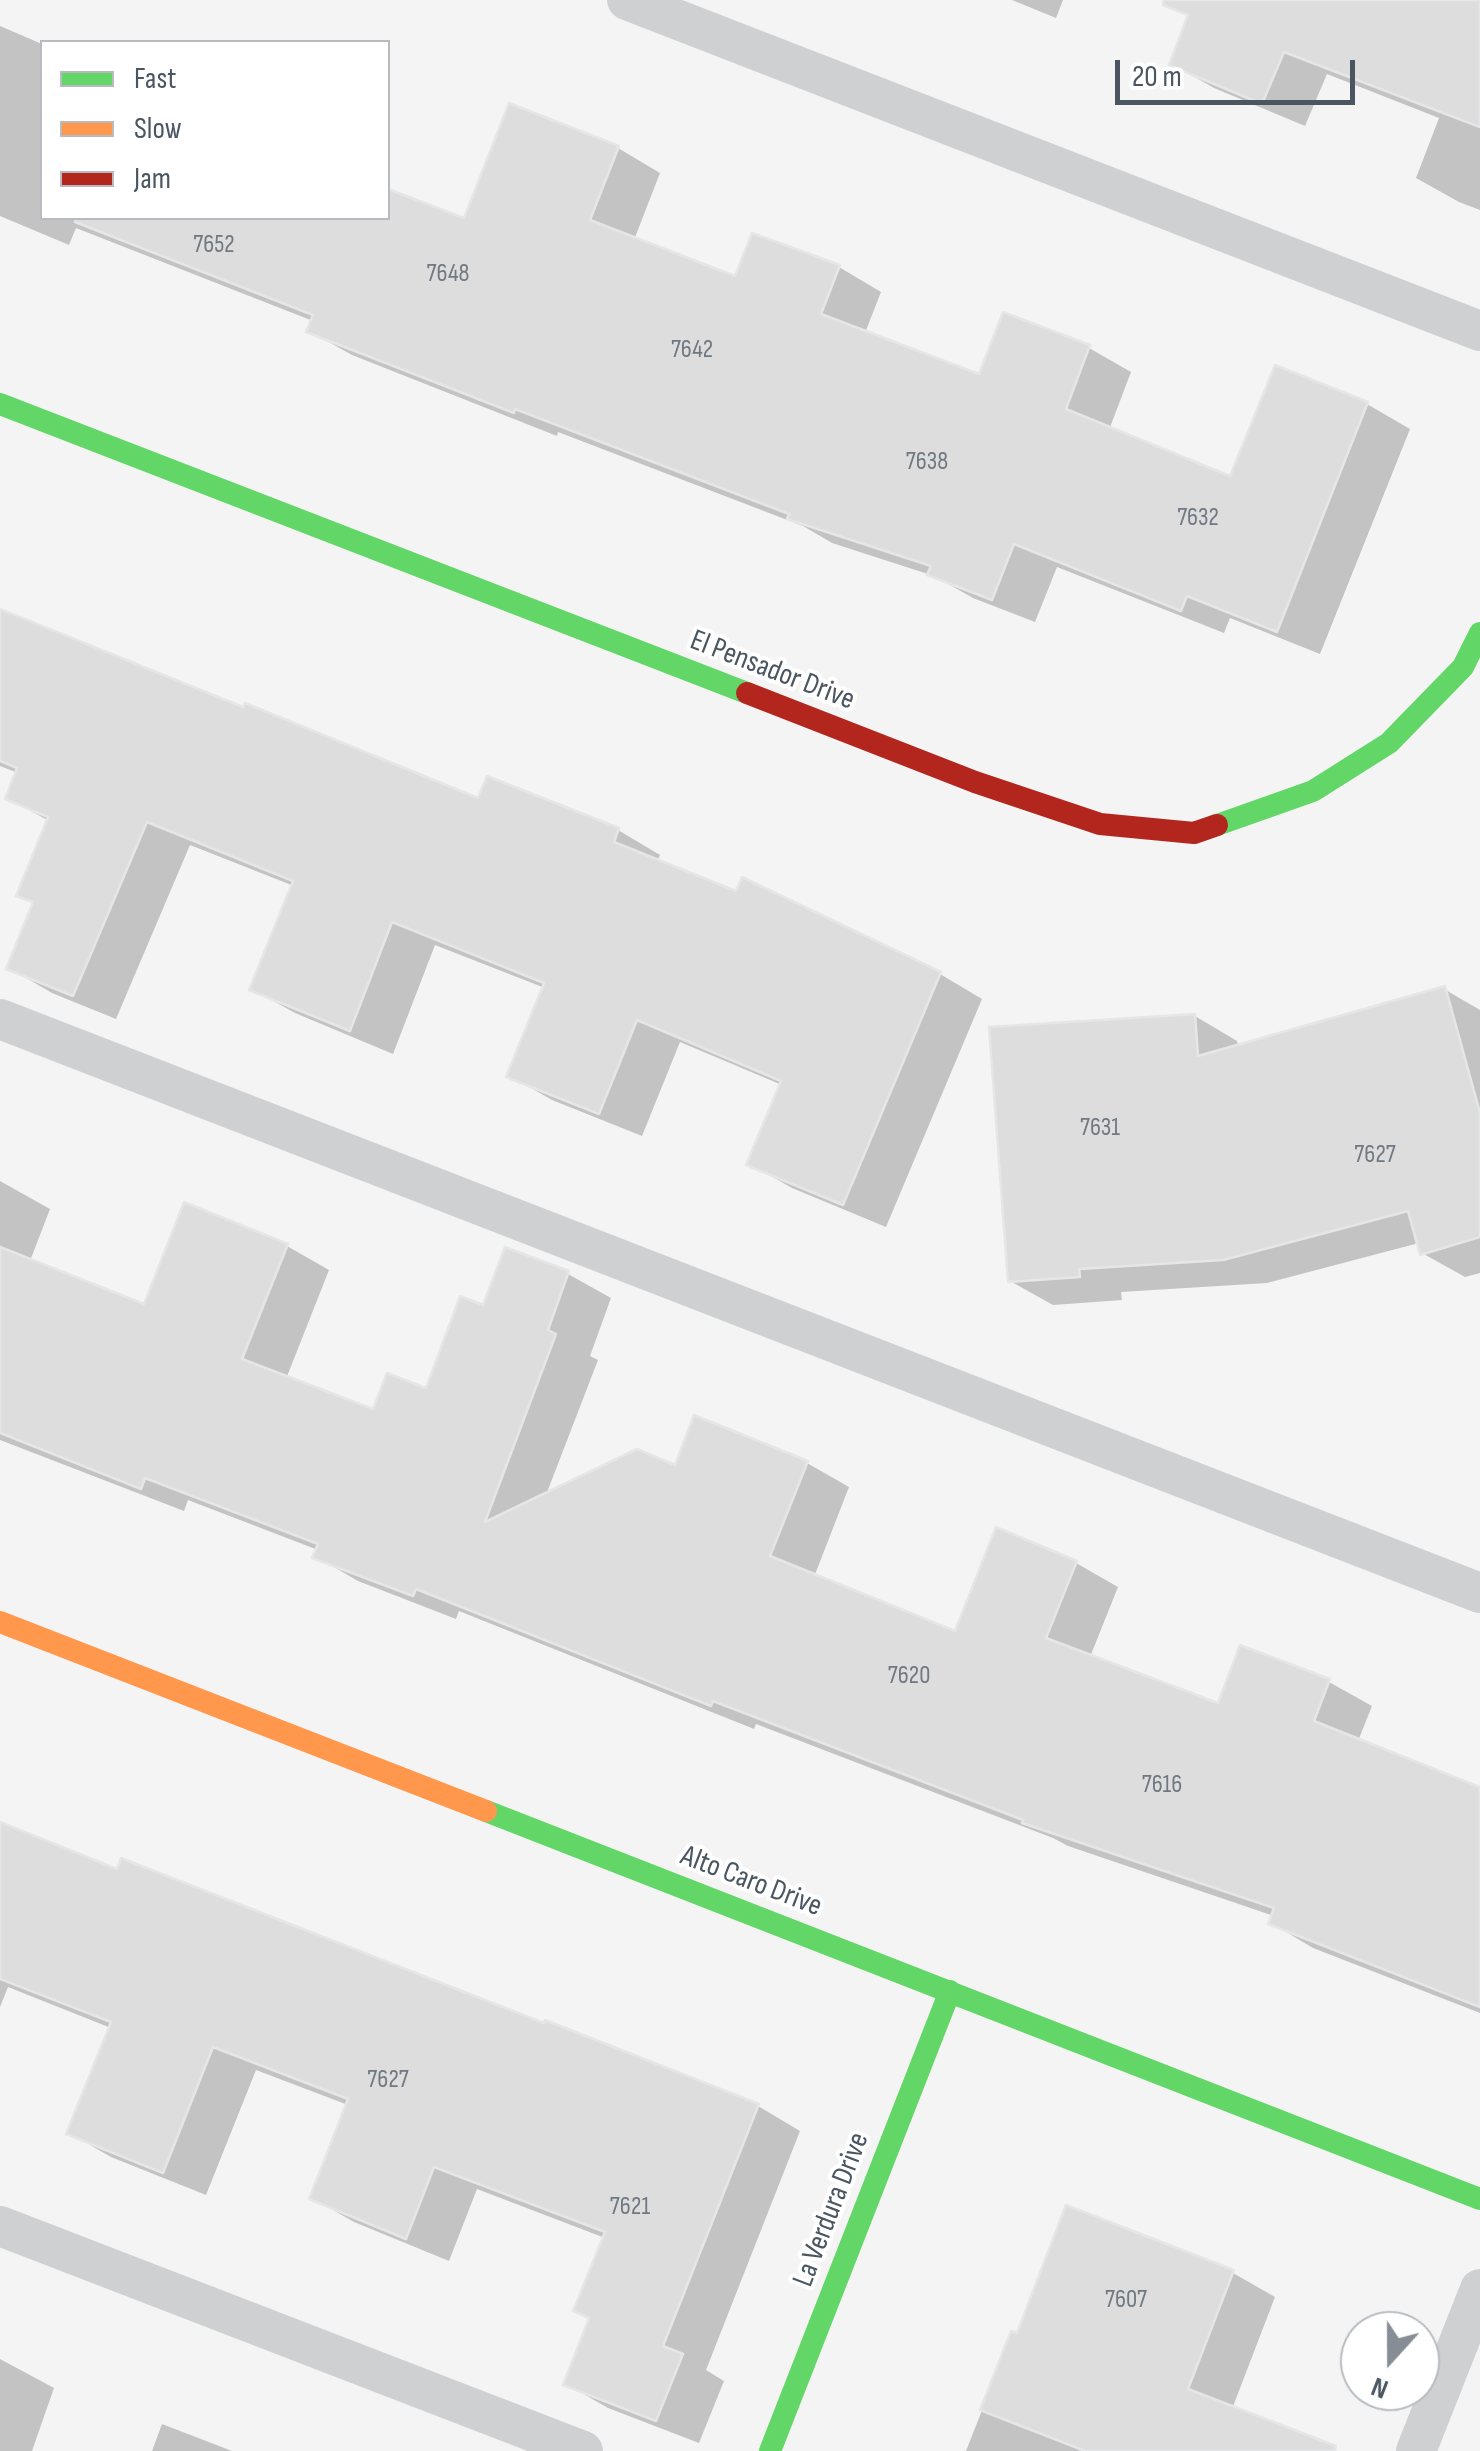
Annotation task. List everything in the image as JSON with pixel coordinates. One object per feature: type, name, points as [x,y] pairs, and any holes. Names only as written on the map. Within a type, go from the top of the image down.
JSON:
[{"type":"street","name":"El Pensador Drive","points":[[0,404],[976,782],[1100,824],[1194,833],[1313,792],[1390,744],[1463,667],[1480,633]]},
{"type":"street","name":"Alto Caro Drive","points":[[0,1622],[1480,2199]]},
{"type":"street","name":"La Verdura Drive","points":[[770,2451],[950,1991]]},
{"type":"lane","points":[[627,0],[1480,331]]},
{"type":"lane","points":[[0,1019],[1480,1593]]},
{"type":"lane","points":[[0,2226],[583,2451]]},
{"type":"lane","points":[[1416,2451],[1480,2290]]},
{"type":"building","points":[[1164,0],[1480,0],[1480,127],[1284,52],[1262,104],[1169,65],[1188,15],[1163,5]]},
{"type":"building","points":[[509,103],[619,146],[590,220],[735,276],[752,233],[840,265],[821,314],[979,374],[1003,312],[1090,345],[1066,409],[1230,476],[1275,365],[1368,402],[1277,632],[1187,596],[1181,611],[1014,544],[992,600],[927,575],[931,566],[787,519],[789,514],[306,332],[313,315],[75,222],[390,220],[390,190],[464,218]]},
{"type":"building","points":[[0,609],[478,798],[487,776],[619,828],[614,842],[736,891],[742,877],[941,972],[843,1205],[746,1165],[781,1081],[637,1020],[599,1114],[506,1077],[544,983],[392,922],[350,1031],[249,990],[293,881],[147,822],[73,996],[6,969],[33,902],[16,896],[48,817],[5,799],[17,768],[0,761]]},
{"type":"building","points":[[1445,986],[1480,1113],[1480,1237],[1420,1255],[1408,1211],[1223,1260],[1079,1269],[1080,1277],[1008,1282],[989,1027],[1195,1014],[1198,1056]]},
{"type":"building","points":[[184,1202],[288,1244],[242,1359],[373,1409],[387,1373],[426,1388],[460,1296],[483,1305],[505,1247],[569,1271],[548,1330],[556,1334],[485,1522],[637,1449],[675,1465],[694,1415],[808,1461],[770,1556],[955,1631],[996,1527],[1077,1561],[1046,1638],[1218,1703],[1240,1645],[1330,1679],[1314,1721],[1480,1787],[1480,2007],[1268,1924],[1274,1908],[1022,1823],[1023,1820],[713,1701],[711,1706],[416,1589],[413,1596],[312,1558],[318,1544],[145,1478],[141,1489],[0,1433],[0,1247],[144,1304]]},
{"type":"building","points":[[0,1822],[117,1869],[121,1858],[759,2104],[663,2346],[683,2354],[656,2421],[563,2385],[589,2318],[573,2311],[605,2232],[434,2167],[406,2239],[309,2199],[348,2099],[213,2047],[163,2173],[66,2134],[111,2022],[0,1979]]},
{"type":"building","points":[[1066,2205],[1234,2270],[1188,2389],[1336,2446],[1335,2451],[1085,2451],[980,2410],[1011,2331],[1017,2333]]},
{"type":"traffic: fast","points":[[0,404],[747,693]]},
{"type":"traffic: fast","points":[[1217,825],[1313,791],[1389,743],[1463,667],[1480,633]]},
{"type":"traffic: fast","points":[[486,1811],[1480,2199]]},
{"type":"traffic: fast","points":[[770,2451],[950,1991]]},
{"type":"traffic: slow","points":[[0,1622],[486,1811]]},
{"type":"traffic: jam","points":[[747,693],[975,782],[1100,824],[1194,833],[1217,825]]}]
